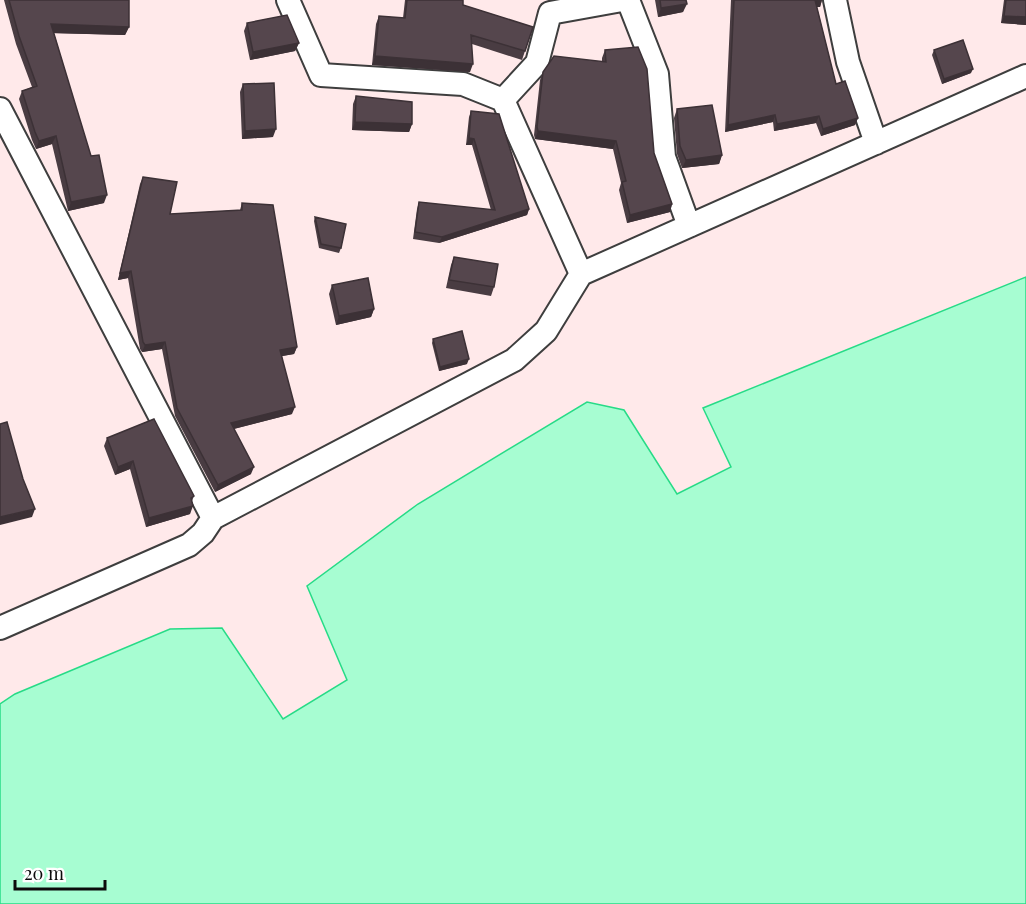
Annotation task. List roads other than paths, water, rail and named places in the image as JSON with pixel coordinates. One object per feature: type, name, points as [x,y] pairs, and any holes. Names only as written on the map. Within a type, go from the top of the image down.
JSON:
[{"type":"street","points":[[288,0],[321,75],[463,84],[503,100],[580,274]]},
{"type":"street","points":[[503,100],[537,63],[547,6],[621,0]]},
{"type":"street","points":[[628,0],[657,74],[664,157],[689,226]]},
{"type":"street","points":[[835,0],[848,62],[876,143]]},
{"type":"street","points":[[0,628],[189,545],[203,533],[213,518],[514,360],[546,331],[580,274],[1026,76]]},
{"type":"street","points":[[0,109],[213,518]]}]
